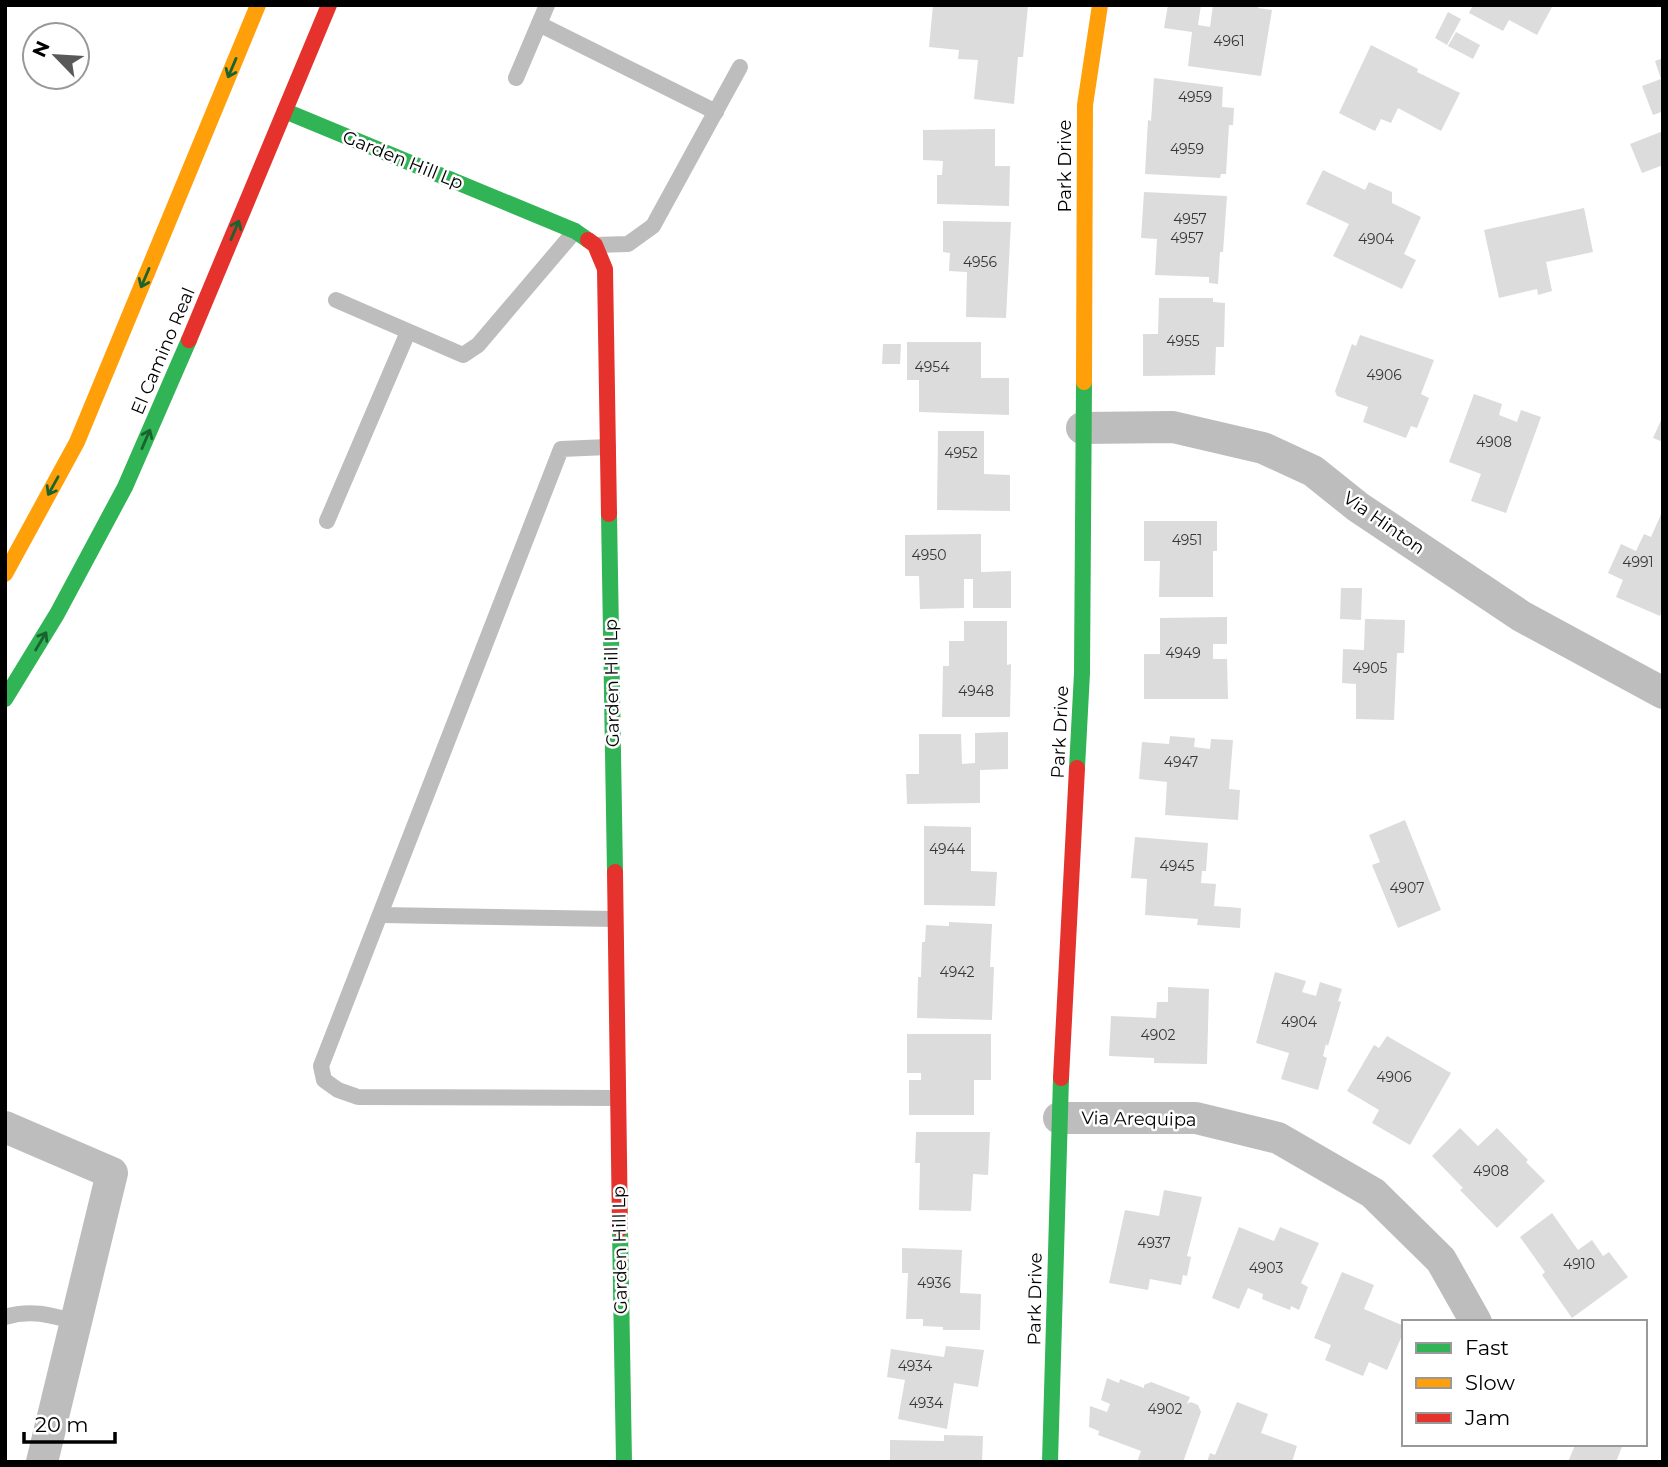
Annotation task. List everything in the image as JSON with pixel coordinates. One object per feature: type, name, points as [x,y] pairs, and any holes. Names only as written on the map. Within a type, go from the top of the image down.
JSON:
[{"type":"street","points":[[5,574],[77,442],[258,5]]},
{"type":"street","name":"El Camino Real","points":[[5,699],[57,614],[125,486],[329,5]]},
{"type":"street","name":"Park Drive","points":[[1051,1462],[1059,1118],[1082,673],[1085,105],[1100,5]]},
{"type":"street","name":"Garden Hill Lp","points":[[285,111],[575,231],[595,245],[605,269],[624,1462]]},
{"type":"street","name":"Via Hinton","points":[[1082,428],[1173,427],[1263,448],[1312,471],[1358,507],[1521,616],[1663,693]]},
{"type":"street","name":"Via Arequipa","points":[[1059,1118],[1196,1118],[1278,1138],[1373,1193],[1441,1260],[1475,1320]]},
{"type":"street","points":[[5,1126],[112,1173],[42,1462]]},
{"type":"lane","points":[[516,78],[547,5]]},
{"type":"lane","points":[[539,24],[716,112]]},
{"type":"lane","points":[[595,245],[628,244],[653,226],[740,67]]},
{"type":"lane","points":[[336,300],[463,355],[478,345],[575,231]]},
{"type":"lane","points":[[327,521],[408,332]]},
{"type":"lane","points":[[608,447],[561,449],[321,1066],[324,1080],[338,1090],[358,1097],[618,1098]]},
{"type":"lane","points":[[381,915],[615,919]]},
{"type":"lane","points":[[5,1317],[17,1313],[42,1312],[76,1322]]},
{"type":"building","points":[[933,5],[1028,6],[1023,57],[1018,57],[1014,104],[974,99],[978,60],[958,59],[959,50],[929,47]]},
{"type":"building","points":[[1168,5],[1201,5],[1198,25],[1210,27],[1213,5],[1259,5],[1258,8],[1272,10],[1261,76],[1188,66],[1192,32],[1164,28]]},
{"type":"building","points":[[1473,5],[1553,5],[1537,35],[1509,20],[1503,31],[1469,13]]},
{"type":"building","points":[[1448,12],[1461,19],[1447,45],[1435,38]]},
{"type":"building","points":[[1456,32],[1480,45],[1473,59],[1448,46]]},
{"type":"building","points":[[1371,45],[1460,93],[1441,131],[1398,108],[1391,123],[1381,119],[1375,131],[1339,113]]},
{"type":"building","points":[[1663,58],[1663,117],[1661,112],[1653,115],[1642,86],[1661,79],[1655,61]]},
{"type":"building","points":[[1154,78],[1223,87],[1222,107],[1234,108],[1233,125],[1229,125],[1226,174],[1221,174],[1220,178],[1145,174]]},
{"type":"building","points":[[995,129],[995,166],[1010,166],[1009,206],[937,204],[937,175],[942,175],[943,161],[923,160],[923,130]]},
{"type":"building","points":[[1663,131],[1663,165],[1642,173],[1630,144]]},
{"type":"building","points":[[1323,170],[1365,190],[1369,182],[1392,192],[1392,203],[1421,217],[1404,254],[1416,260],[1402,289],[1333,256],[1349,224],[1306,204]]},
{"type":"building","points":[[1144,192],[1227,196],[1218,284],[1209,283],[1209,277],[1155,275],[1157,239],[1141,238]]},
{"type":"building","points":[[1584,208],[1593,252],[1546,262],[1552,291],[1538,295],[1537,289],[1499,298],[1484,230]]},
{"type":"building","points":[[943,221],[1011,222],[1006,318],[966,317],[967,272],[949,271],[950,253],[943,252]]},
{"type":"building","points":[[1159,298],[1213,298],[1213,302],[1225,303],[1224,347],[1216,347],[1215,375],[1143,376],[1143,334],[1158,334]]},
{"type":"building","points":[[1360,335],[1434,360],[1421,394],[1429,398],[1417,428],[1411,426],[1406,438],[1363,422],[1368,407],[1337,396],[1335,391],[1352,344],[1356,346]]},
{"type":"building","points":[[907,342],[981,342],[981,378],[1009,378],[1009,415],[919,412],[919,380],[907,380]]},
{"type":"building","points":[[883,344],[901,344],[900,364],[882,364]]},
{"type":"building","points":[[1474,394],[1502,404],[1499,415],[1517,422],[1521,410],[1541,417],[1506,513],[1471,501],[1481,474],[1449,462]]},
{"type":"building","points":[[1663,416],[1663,442],[1653,438]]},
{"type":"building","points":[[938,431],[984,431],[984,474],[1010,475],[1010,511],[937,510]]},
{"type":"building","points":[[1663,510],[1663,608],[1660,616],[1616,597],[1623,580],[1608,573],[1621,544],[1636,551],[1644,534],[1651,537]]},
{"type":"building","points":[[1144,521],[1217,521],[1217,551],[1213,551],[1213,597],[1159,597],[1160,561],[1144,561]]},
{"type":"building","points":[[981,534],[981,572],[1011,571],[1011,608],[973,608],[973,579],[964,579],[964,608],[920,609],[919,576],[905,576],[905,535]]},
{"type":"building","points":[[1341,588],[1362,588],[1361,620],[1340,619]]},
{"type":"building","points":[[1227,617],[1227,644],[1213,644],[1213,659],[1227,659],[1228,699],[1144,699],[1144,654],[1160,654],[1160,618]]},
{"type":"building","points":[[1365,619],[1405,620],[1404,653],[1397,653],[1394,720],[1356,719],[1356,684],[1342,683],[1343,649],[1364,650]]},
{"type":"building","points":[[964,621],[1007,621],[1007,665],[1011,664],[1010,717],[942,717],[943,666],[949,666],[949,641],[964,641]]},
{"type":"building","points":[[1008,732],[1008,769],[980,770],[980,803],[907,804],[906,774],[919,774],[919,734],[961,734],[962,764],[975,763],[975,733]]},
{"type":"building","points":[[1170,736],[1195,738],[1194,747],[1210,749],[1211,739],[1233,740],[1229,789],[1240,790],[1238,820],[1165,815],[1167,782],[1139,779],[1142,742],[1169,744]]},
{"type":"building","points":[[1405,820],[1441,910],[1398,928],[1372,865],[1380,862],[1369,835]]},
{"type":"building","points":[[924,826],[971,827],[971,871],[997,872],[995,906],[924,905]]},
{"type":"building","points":[[1135,837],[1208,843],[1206,871],[1202,871],[1201,883],[1216,884],[1214,906],[1241,908],[1240,928],[1197,925],[1198,919],[1145,915],[1147,879],[1131,878]]},
{"type":"building","points":[[949,922],[992,924],[992,1020],[917,1018],[918,977],[921,977],[922,942],[925,942],[926,925],[949,926]]},
{"type":"building","points":[[1275,972],[1306,981],[1302,992],[1316,996],[1320,982],[1342,989],[1338,1001],[1341,1002],[1323,1056],[1327,1058],[1318,1090],[1281,1079],[1289,1053],[1256,1043]]},
{"type":"building","points":[[1168,987],[1209,989],[1207,1064],[1154,1063],[1154,1058],[1109,1056],[1111,1016],[1156,1018],[1157,1002],[1168,1002]]},
{"type":"building","points":[[907,1034],[991,1034],[991,1080],[974,1080],[974,1115],[909,1115],[909,1080],[921,1080],[921,1073],[907,1073]]},
{"type":"building","points":[[1387,1036],[1451,1073],[1410,1145],[1372,1123],[1379,1110],[1347,1091],[1374,1045],[1379,1048]]},
{"type":"building","points":[[1460,1128],[1478,1146],[1497,1128],[1545,1181],[1497,1228],[1432,1156]]},
{"type":"building","points":[[916,1132],[990,1132],[988,1175],[973,1174],[971,1211],[919,1210],[920,1163],[915,1163]]},
{"type":"building","points":[[1164,1190],[1202,1197],[1187,1256],[1191,1257],[1187,1276],[1183,1275],[1181,1285],[1150,1279],[1148,1290],[1109,1283],[1125,1210],[1159,1216]]},
{"type":"building","points":[[1552,1213],[1578,1250],[1592,1240],[1603,1256],[1609,1252],[1628,1277],[1572,1318],[1542,1275],[1545,1272],[1520,1237]]},
{"type":"building","points":[[1239,1227],[1274,1241],[1280,1227],[1319,1243],[1301,1283],[1308,1287],[1299,1310],[1291,1306],[1290,1310],[1262,1299],[1263,1294],[1248,1288],[1239,1309],[1212,1298]]},
{"type":"building","points":[[902,1248],[962,1250],[960,1293],[981,1294],[980,1330],[943,1330],[943,1327],[923,1326],[923,1319],[906,1319],[908,1273],[902,1273]]},
{"type":"building","points":[[1342,1272],[1374,1285],[1364,1309],[1402,1325],[1402,1336],[1387,1370],[1369,1362],[1363,1376],[1325,1360],[1331,1345],[1314,1338]]},
{"type":"building","points":[[946,1346],[984,1350],[978,1387],[954,1383],[947,1429],[898,1419],[905,1380],[887,1377],[891,1349],[944,1357]]},
{"type":"building","points":[[1107,1378],[1119,1383],[1120,1379],[1144,1388],[1144,1385],[1151,1382],[1190,1397],[1187,1404],[1191,1402],[1198,1405],[1201,1412],[1183,1462],[1137,1462],[1141,1451],[1098,1435],[1099,1431],[1089,1427],[1090,1406],[1107,1412],[1110,1404],[1101,1400]]},
{"type":"building","points":[[1237,1402],[1268,1414],[1261,1433],[1297,1446],[1292,1462],[1207,1462],[1210,1453],[1215,1455]]},
{"type":"building","points":[[944,1435],[983,1436],[982,1462],[890,1462],[890,1440],[944,1441]]},
{"type":"building","points":[[1575,1446],[1622,1446],[1616,1462],[1568,1462]]},
{"type":"traffic: fast","points":[[285,111],[575,231],[588,240]]},
{"type":"traffic: fast","points":[[5,699],[57,614],[125,487],[189,340]]},
{"type":"traffic: fast","points":[[1077,768],[1082,673],[1084,382]]},
{"type":"traffic: fast","points":[[609,514],[615,872]]},
{"type":"traffic: fast","points":[[1050,1462],[1061,1078]]},
{"type":"traffic: fast","points":[[620,1229],[624,1462]]},
{"type":"traffic: slow","points":[[5,574],[77,442],[258,5]]},
{"type":"traffic: slow","points":[[1084,382],[1085,105],[1100,5]]},
{"type":"traffic: jam","points":[[189,340],[329,5]]},
{"type":"traffic: jam","points":[[588,240],[595,245],[605,269],[609,514]]},
{"type":"traffic: jam","points":[[1061,1078],[1077,768]]},
{"type":"traffic: jam","points":[[615,872],[620,1229]]}]
